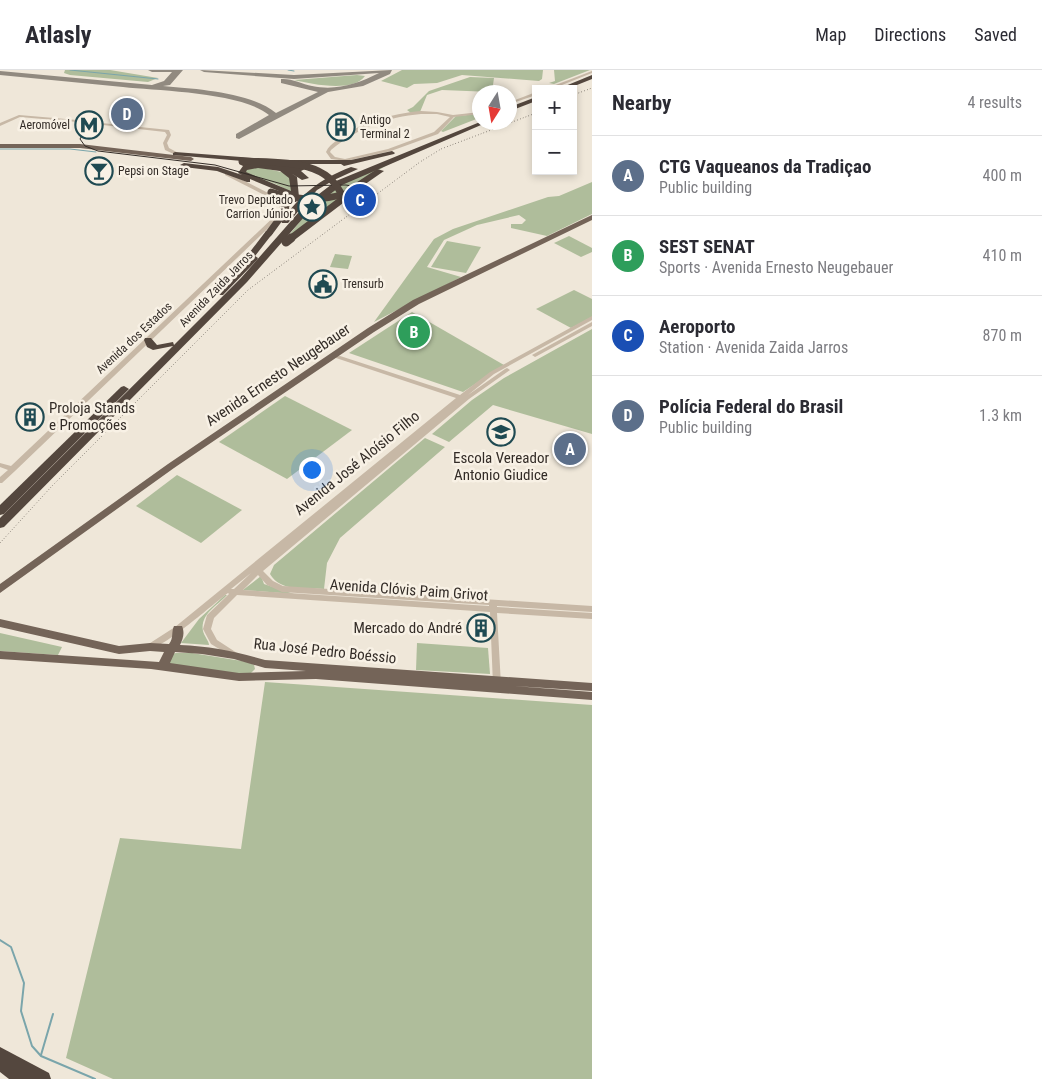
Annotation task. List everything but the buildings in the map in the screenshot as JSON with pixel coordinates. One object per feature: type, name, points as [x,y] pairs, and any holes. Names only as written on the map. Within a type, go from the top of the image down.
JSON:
[{"type":"highway","points":[[571,85],[592,77]]},
{"type":"highway","points":[[577,87],[592,81]]},
{"type":"highway","points":[[517,106],[532,101]]},
{"type":"highway","points":[[517,110],[532,105]]},
{"type":"highway","name":"Avenida Zaida Jarros","points":[[0,511],[241,277],[309,191],[335,176],[472,124]]},
{"type":"highway","name":"Avenida Zaida Jarros","points":[[0,524],[308,206],[324,193],[361,173],[472,128]]},
{"type":"highway","points":[[184,165],[218,169],[243,178],[270,192],[289,198],[325,200],[348,192],[395,162],[446,139]]},
{"type":"highway","points":[[194,158],[224,157],[332,164],[367,160],[413,147]]},
{"type":"highway","points":[[367,160],[388,150]]},
{"type":"highway","points":[[174,152],[194,158],[278,168],[310,169],[350,161]]},
{"type":"highway","points":[[194,158],[308,167],[337,181],[342,196],[340,201],[241,277]]},
{"type":"highway","points":[[243,178],[235,171],[239,167],[259,166]]},
{"type":"highway","points":[[259,166],[244,168],[242,173],[289,193],[291,197],[283,211]]},
{"type":"highway","points":[[278,168],[300,172],[305,178]]},
{"type":"highway","points":[[278,168],[294,177],[294,197],[283,211]]},
{"type":"highway","points":[[358,185],[388,173]]},
{"type":"highway","points":[[241,277],[286,210],[284,204],[270,192]]},
{"type":"highway","points":[[140,348],[150,344],[160,348],[170,344]]},
{"type":"highway","points":[[0,1055],[43,1079]]},
{"type":"highway","points":[[0,1062],[23,1079]]},
{"type":"main road","points":[[0,146],[84,147],[194,158]]},
{"type":"main road","points":[[0,152],[75,152],[184,165]]},
{"type":"main road","name":"Avenida Ernesto Neugebauer","points":[[0,589],[171,466],[335,354],[416,302],[592,218]]},
{"type":"main road","name":"Rua José Pedro Boéssio","points":[[0,623],[119,650],[150,647],[173,648],[234,655],[261,663],[497,685],[592,696]]},
{"type":"main road","points":[[164,666],[165,658],[178,640],[178,629]]},
{"type":"main road","name":"Rua José Pedro Boéssio","points":[[0,655],[164,666],[251,678],[316,675],[497,685],[592,687]]},
{"type":"main road","points":[[261,663],[269,678]]},
{"type":"main road","points":[[251,678],[258,671],[261,663]]},
{"type":"street","points":[[558,85],[592,72]]},
{"type":"street","points":[[517,100],[532,95]]},
{"type":"street","points":[[350,161],[333,158],[328,152],[329,149],[373,121],[412,115],[440,114],[453,116],[472,114]]},
{"type":"street","points":[[0,125],[19,116],[167,131],[169,135],[165,146],[174,152]]},
{"type":"street","points":[[302,160],[350,161],[388,150],[436,133],[453,116]]},
{"type":"street","points":[[184,165],[230,175],[276,199],[281,203],[283,211]]},
{"type":"street","name":"Avenida dos Estados","points":[[150,344],[283,211]]},
{"type":"street","name":"Avenida José Aloísio Filho","points":[[150,647],[178,629],[226,588],[255,568],[492,373],[592,318]]},
{"type":"street","name":"Avenida José Aloísio Filho","points":[[464,396],[592,324]]},
{"type":"street","name":"Avenida dos Estados","points":[[0,481],[140,348]]},
{"type":"street","points":[[335,354],[464,396]]},
{"type":"street","points":[[0,464],[11,471]]},
{"type":"street","points":[[0,470],[11,471]]},
{"type":"street","name":"Avenida José Aloísio Filho","points":[[234,655],[214,642],[207,629],[210,616],[234,593],[255,568]]},
{"type":"street","name":"Avenida Clóvis Paim Grivot","points":[[255,568],[270,583],[282,589],[592,616]]},
{"type":"street","name":"Avenida Clóvis Paim Grivot","points":[[226,588],[234,593],[592,609]]},
{"type":"street","points":[[493,606],[497,685]]},
{"type":"green space","points":[[65,70],[110,70],[158,78],[148,82],[70,75],[64,73]]},
{"type":"green space","points":[[402,70],[543,70],[542,79],[539,81],[462,75],[437,83],[414,84],[407,88],[381,81]]},
{"type":"green space","points":[[554,70],[590,70],[554,84],[549,83],[555,81]]},
{"type":"green space","points":[[365,76],[359,81],[342,86],[321,85],[294,80]]},
{"type":"green space","points":[[470,77],[494,78],[493,85],[472,85],[472,91],[442,90],[427,95],[420,112],[411,113],[407,110],[413,107],[429,91]]},
{"type":"green space","points":[[472,115],[472,121],[443,132],[441,131],[456,116]]},
{"type":"green space","points":[[398,159],[370,175],[336,202],[311,218],[307,225],[284,242],[313,206],[322,198],[353,178]]},
{"type":"green space","points":[[259,167],[290,174],[293,197],[289,192],[277,185],[245,173],[248,168]]},
{"type":"green space","points":[[592,182],[592,214],[547,236],[511,228],[511,224],[522,224],[526,220],[519,215],[477,225],[444,240],[427,267],[461,277],[374,322],[434,239],[453,229],[548,197],[559,196]]},
{"type":"green space","points":[[569,236],[592,248],[592,252],[581,257],[554,243]]},
{"type":"green space","points":[[447,241],[481,247],[466,273],[431,267]]},
{"type":"green space","points":[[335,254],[352,256],[348,269],[330,267]]},
{"type":"green space","points":[[574,290],[592,299],[592,317],[571,328],[536,309]]},
{"type":"green space","points":[[412,312],[504,365],[463,392],[349,353]]},
{"type":"green space","points":[[592,329],[592,434],[493,405],[449,442],[432,434],[472,400],[504,378]]},
{"type":"green space","points":[[285,396],[352,430],[287,479],[219,442]]},
{"type":"green space","points":[[425,438],[445,447],[340,538],[327,563],[324,589],[294,588],[274,580],[270,574],[274,565]]},
{"type":"green space","points":[[177,475],[242,510],[201,543],[136,506]]},
{"type":"green space","points":[[261,576],[264,584],[294,594],[243,590]]},
{"type":"green space","points":[[227,595],[210,611],[204,620],[203,631],[209,645],[181,643],[199,619]]},
{"type":"green space","points":[[0,633],[62,647],[58,655],[0,651]]},
{"type":"green space","points":[[417,643],[488,648],[490,674],[416,670]]},
{"type":"green space","points":[[192,653],[248,662],[254,665],[255,669],[251,673],[241,674],[169,664],[172,654]]},
{"type":"green space","points":[[265,682],[592,705],[592,1079],[113,1079],[66,1058],[120,838],[241,849]]},
{"type":"waterway","points":[[70,70],[158,79]]},
{"type":"waterway","points":[[288,70],[294,71]]},
{"type":"waterway","points":[[0,149],[70,149],[96,152]]},
{"type":"waterway","points":[[0,940],[11,947],[24,983],[21,1011],[32,1046],[41,1056],[95,1079]]},
{"type":"waterway","points":[[41,1055],[53,1014]]},
{"type":"taxiway","points":[[152,70],[178,70]]},
{"type":"taxiway","points":[[155,86],[167,83],[178,70]]},
{"type":"taxiway","points":[[204,70],[294,77],[388,70]]},
{"type":"taxiway","points":[[284,81],[313,89],[337,90],[360,85],[387,72]]},
{"type":"taxiway","points":[[0,73],[188,91],[234,98],[267,110],[273,115],[270,120]]},
{"type":"taxiway","points":[[270,120],[325,91]]},
{"type":"taxiway","points":[[239,136],[270,120]]},
{"type":"tram line","points":[[91,120],[80,139],[85,146],[98,151],[215,165],[289,186],[346,185],[362,188],[366,192],[356,202]]},
{"type":"railway","points":[[577,94],[592,88]]},
{"type":"railway","points":[[0,543],[52,486],[248,290],[420,162],[441,149],[532,115]]},
{"type":"place","name":"Polícia Federal do Brasil","points":[[127,114]]},
{"type":"place","name":"Aeromóvel","points":[[89,125]]},
{"type":"place","name":"Antigo Terminal 2","points":[[341,127]]},
{"type":"place","name":"Pepsi on Stage","points":[[99,171]]},
{"type":"place","name":"Aeroporto","points":[[360,200]]},
{"type":"place","name":"Trevo Deputado Carrion Júnior","points":[[312,207]]},
{"type":"place","name":"Trensurb","points":[[323,284]]},
{"type":"place","name":"SEST SENAT","points":[[414,332]]},
{"type":"place","name":"Proloja Stands e Promoções","points":[[30,417]]},
{"type":"place","name":"Escola Vereador Antonio Giudice","points":[[501,432]]},
{"type":"place","name":"CTG Vaqueanos da Tradiçao","points":[[570,449]]},
{"type":"place","name":"Mercado do André","points":[[481,628]]}]
